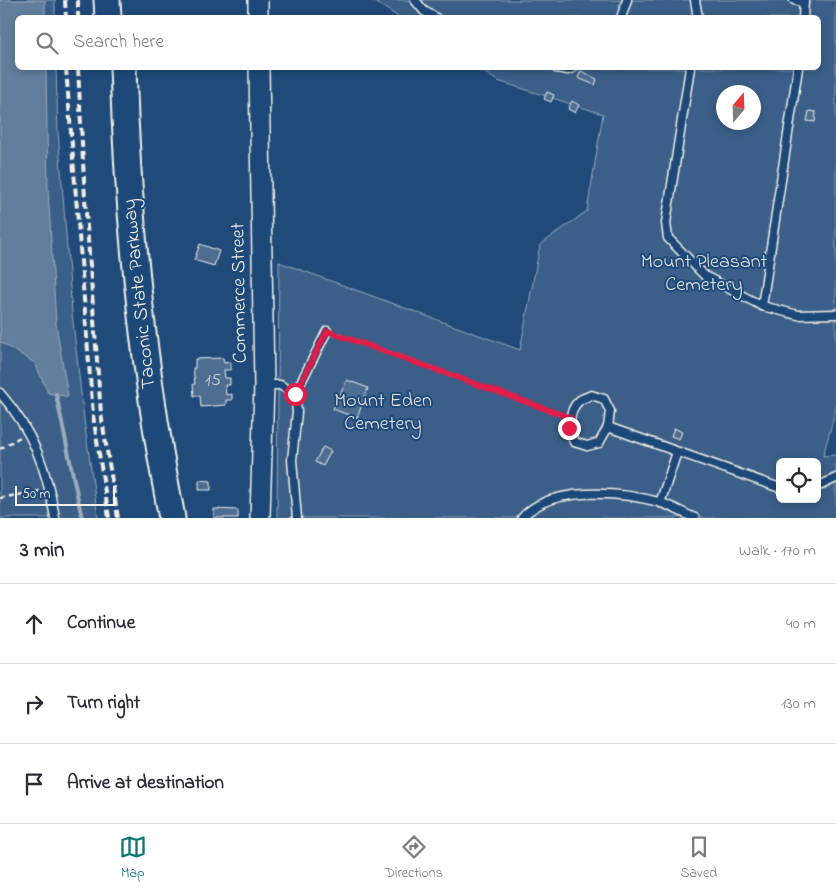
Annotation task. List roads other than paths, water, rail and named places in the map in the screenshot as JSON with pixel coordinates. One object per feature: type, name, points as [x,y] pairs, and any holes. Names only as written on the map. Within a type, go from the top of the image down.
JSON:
[{"type":"highway","points":[[107,0],[108,15]]},
{"type":"highway","points":[[122,0],[122,15]]},
{"type":"highway","name":"Taconic State Parkway","points":[[109,70],[114,185],[123,292],[140,428],[157,518]]},
{"type":"highway","name":"Taconic State Parkway","points":[[123,70],[129,189],[137,286],[148,382],[172,518]]},
{"type":"street","points":[[258,0],[258,15]]},
{"type":"street","name":"Commerce Street","points":[[259,70],[264,385],[260,518]]},
{"type":"lane","points":[[415,0],[424,11],[431,15]]},
{"type":"lane","points":[[622,15],[627,0]]},
{"type":"lane","points":[[695,0],[698,15]]},
{"type":"lane","points":[[794,0],[804,2],[803,15]]},
{"type":"lane","points":[[690,70],[666,223],[668,238],[705,276],[762,306],[798,315],[836,314]]},
{"type":"lane","points":[[762,306],[798,70]]},
{"type":"lane","points":[[297,518],[292,460],[297,412],[295,394],[327,331]]},
{"type":"lane","points":[[264,385],[280,385],[295,394]]},
{"type":"lane","points":[[0,392],[28,432],[42,461],[50,489],[55,518]]},
{"type":"lane","points":[[591,395],[604,400],[610,411],[608,427],[599,443],[587,446],[574,442],[569,428],[571,418],[579,401],[591,395]]},
{"type":"lane","points":[[608,427],[776,487]]},
{"type":"lane","points":[[660,503],[677,452]]},
{"type":"lane","points":[[821,485],[836,478]]},
{"type":"lane","points":[[522,518],[538,505],[557,498],[595,494],[625,495],[660,503],[694,518]]},
{"type":"waterway","points":[[56,394],[82,518]]},
{"type":"railway","points":[[65,0],[66,15]]},
{"type":"railway","points":[[78,0],[78,15]]},
{"type":"railway","points":[[66,70],[93,415],[109,518]]},
{"type":"railway","points":[[78,70],[85,199],[101,414],[118,518]]},
{"type":"park label","name":"Mount Pleasant Cemetery","points":[[704,274]]},
{"type":"park label","name":"Mount Eden Cemetery","points":[[383,412]]}]
